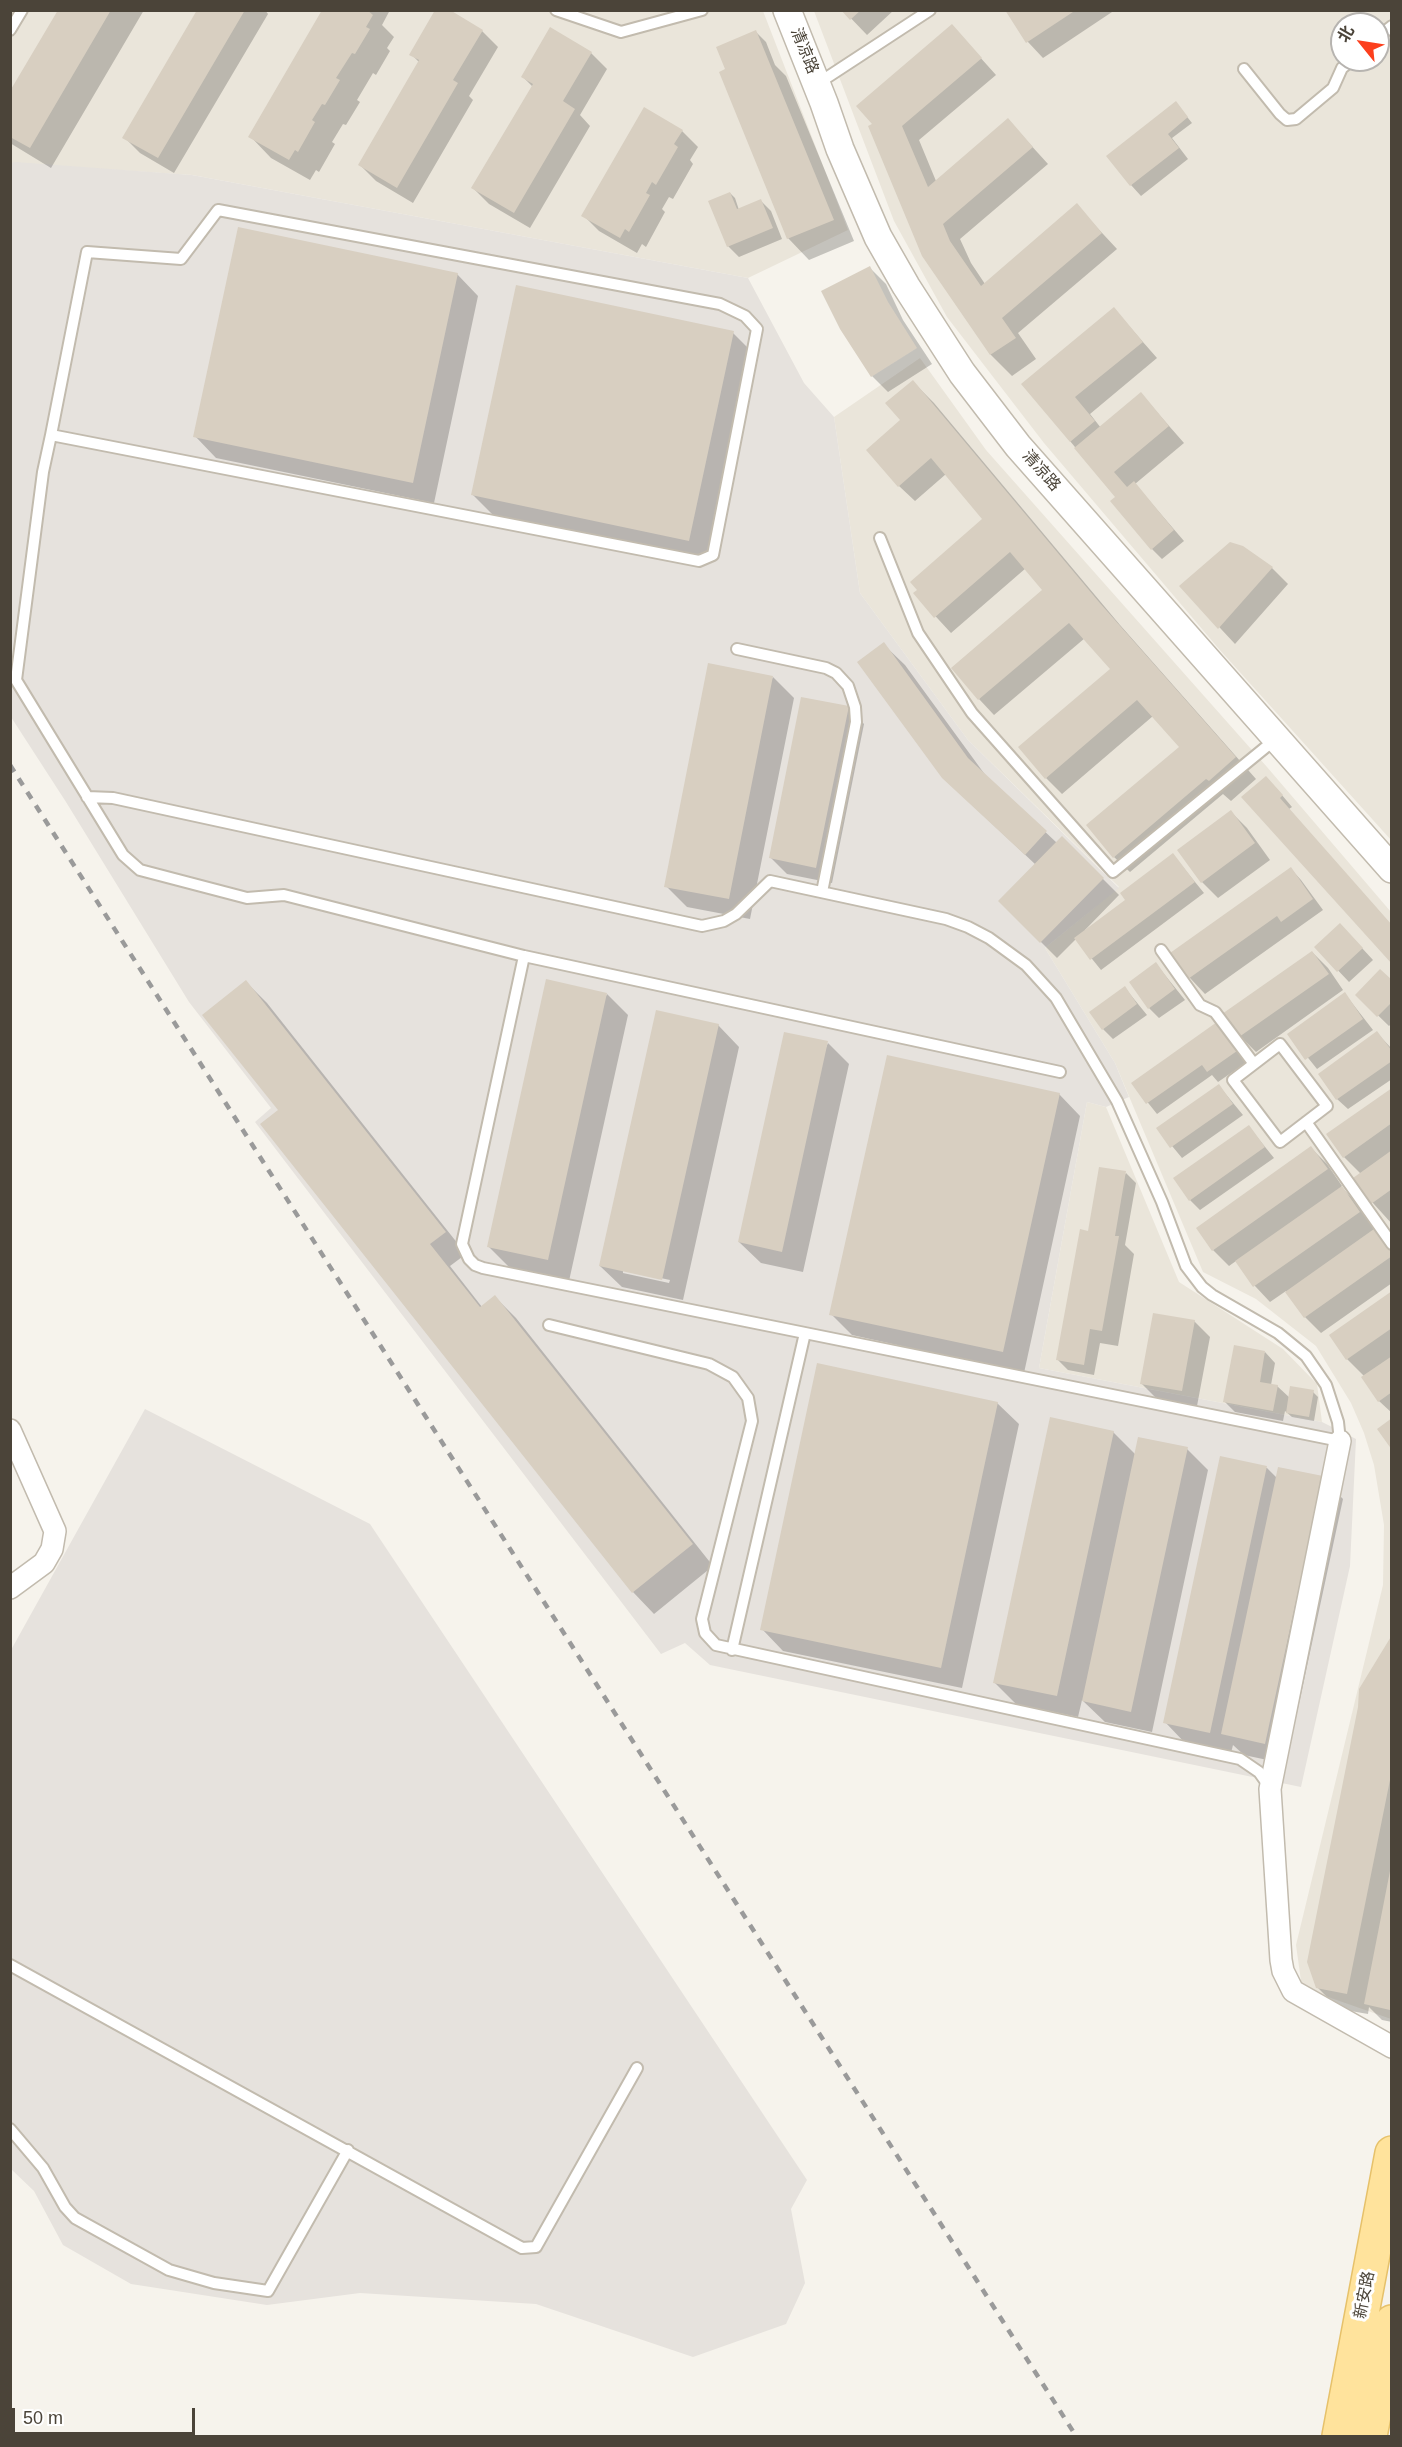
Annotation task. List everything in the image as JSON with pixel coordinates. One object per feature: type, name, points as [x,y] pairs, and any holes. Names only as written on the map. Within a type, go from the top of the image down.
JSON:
[{"type":"main road","name":"新安路","points":[[1339,2436],[1392,2153]]},
{"type":"main road","name":"新安路","points":[[1370,2436],[1392,2322]]},
{"type":"street","name":"清凉路","points":[[787,10],[840,149],[878,237],[912,296],[962,373],[1018,446],[1392,869]]},
{"type":"street","points":[[10,1430],[55,1531],[52,1549],[44,1563],[10,1588]]},
{"type":"street","points":[[1340,1441],[1270,1789],[1281,1960],[1287,1981],[1293,1991],[1392,2047]]},
{"type":"lane","points":[[10,30],[22,10]]},
{"type":"lane","points":[[556,10],[621,32],[666,15],[702,10]]},
{"type":"lane","points":[[817,84],[930,10]]},
{"type":"lane","points":[[1244,69],[1287,120],[1296,120],[1333,88],[1340,72]]},
{"type":"lane","points":[[51,435],[699,561],[713,555],[757,329],[745,316],[720,304],[218,210],[181,259],[87,252],[51,435],[42,484],[16,680],[123,855],[141,870],[247,898],[284,896],[524,956],[1060,1072]]},
{"type":"lane","points":[[880,538],[918,633],[972,713],[1113,872],[1277,738]]},
{"type":"lane","points":[[737,649],[826,668],[836,673],[848,686],[855,707],[856,722],[822,892]]},
{"type":"lane","points":[[87,797],[113,798],[702,926],[724,921],[736,914],[770,881],[946,919],[968,927],[1009,952],[1042,981],[1063,1008],[1117,1101],[1162,1202],[1186,1266],[1197,1282],[1212,1295],[1278,1333],[1306,1356],[1326,1385],[1338,1422],[1340,1441],[483,1268],[469,1259],[462,1245],[524,956]]},
{"type":"lane","points":[[1161,950],[1200,1005],[1215,1012],[1254,1064]]},
{"type":"lane","points":[[1280,1044],[1327,1106],[1280,1142],[1233,1080],[1254,1064],[1280,1044]]},
{"type":"lane","points":[[1306,1122],[1392,1244]]},
{"type":"lane","points":[[549,1325],[709,1364],[733,1377],[748,1398],[752,1421],[702,1619],[705,1634],[716,1645],[1240,1760],[1259,1772],[1270,1789]]},
{"type":"lane","points":[[732,1650],[805,1333]]},
{"type":"lane","points":[[10,1965],[522,2248],[536,2247],[637,2068]]},
{"type":"lane","points":[[10,2128],[43,2168],[65,2207],[75,2218],[169,2270],[214,2283],[268,2291],[348,2150]]},
{"type":"shaded area","points":[[11,11],[763,11],[848,230],[748,278],[192,175],[11,163]]},
{"type":"shaded area","points":[[814,11],[1391,11],[1391,840],[1219,649],[1044,443],[947,317],[894,221]]},
{"type":"shaded area","points":[[10,163],[192,175],[748,278],[804,383],[834,417],[860,593],[968,740],[1119,888],[1045,948],[1115,1063],[1129,1097],[1106,1107],[1087,1102],[1039,1368],[1322,1422],[1356,1439],[1350,1566],[1301,1787],[710,1665],[685,1643],[661,1654],[255,1122],[271,1108],[189,1002],[11,717]]},
{"type":"shaded area","points":[[920,358],[986,450],[1267,767],[1391,912],[1391,2019],[1302,1988],[1296,1945],[1383,1585],[1384,1525],[1374,1465],[1351,1403],[1316,1346],[1256,1299],[1203,1272],[1115,1063],[1045,948],[1119,887],[968,740],[860,593],[834,417]]},
{"type":"shaded area","points":[[1087,1102],[1106,1107],[1179,1282],[1283,1349],[1317,1384],[1322,1422],[1039,1368]]},
{"type":"shaded area","points":[[145,1409],[370,1524],[807,2180],[791,2209],[805,2283],[786,2324],[693,2357],[536,2304],[360,2293],[267,2305],[131,2284],[63,2245],[34,2191],[11,2169],[11,1650]]},
{"type":"building","points":[[58,10],[111,10],[30,148],[10,137],[10,91]]},
{"type":"building","points":[[197,10],[245,10],[158,158],[122,138]]},
{"type":"building","points":[[322,10],[367,10],[373,15],[366,27],[370,29],[355,54],[352,53],[336,78],[340,80],[325,105],[322,104],[312,120],[315,122],[298,152],[295,150],[289,160],[248,137]]},
{"type":"building","points":[[435,10],[450,10],[483,30],[453,80],[458,83],[397,188],[358,165],[419,60],[409,55]]},
{"type":"building","points":[[841,10],[861,10],[850,20]]},
{"type":"building","points":[[1005,10],[1076,10],[1026,43]]},
{"type":"building","points":[[952,24],[982,58],[902,126],[928,187],[1008,118],[1033,147],[943,224],[950,241],[981,286],[1077,203],[1102,233],[1002,318],[1016,338],[990,355],[922,256],[868,126],[872,124],[856,106]]},
{"type":"building","points":[[550,27],[592,52],[563,101],[575,109],[514,213],[471,188],[533,84],[521,77]]},
{"type":"building","points":[[756,30],[834,220],[787,239],[719,72],[725,69],[716,47]]},
{"type":"building","points":[[1176,101],[1188,117],[1168,134],[1179,148],[1130,186],[1106,156]]},
{"type":"building","points":[[644,107],[683,130],[674,144],[678,147],[656,185],[652,182],[646,193],[650,195],[629,232],[625,229],[620,238],[581,216]]},
{"type":"building","points":[[730,192],[737,209],[761,199],[773,228],[727,247],[708,201]]},
{"type":"building","points":[[238,227],[458,273],[413,483],[193,437]]},
{"type":"building","points":[[870,266],[888,302],[917,348],[871,377],[840,329],[821,291]]},
{"type":"building","points":[[516,285],[734,331],[689,541],[471,495]]},
{"type":"building","points":[[1114,307],[1143,342],[1075,397],[1095,421],[1070,442],[1021,384]]},
{"type":"building","points":[[913,380],[1099,602],[1236,757],[1209,781],[1206,779],[1113,858],[1086,825],[1179,747],[1137,700],[1045,779],[1018,747],[1110,669],[1069,623],[978,700],[951,668],[1042,590],[1010,552],[934,618],[913,593],[917,590],[910,582],[982,519],[931,458],[898,487],[866,450],[900,420],[885,403]]},
{"type":"building","points":[[1141,392],[1169,426],[1114,472],[1127,487],[1134,481],[1174,530],[1151,550],[1110,501],[1115,497],[1074,448]]},
{"type":"building","points":[[1230,542],[1243,546],[1273,567],[1218,629],[1179,586]]},
{"type":"building","points":[[884,642],[968,758],[1047,831],[1025,855],[942,778],[857,662]]},
{"type":"building","points":[[708,663],[773,676],[729,899],[664,887]]},
{"type":"building","points":[[801,697],[849,706],[816,868],[769,858]]},
{"type":"building","points":[[1266,776],[1283,795],[1280,798],[1392,925],[1392,964],[1241,797]]},
{"type":"building","points":[[1231,810],[1255,843],[1201,883],[1177,850]]},
{"type":"building","points":[[1062,836],[1104,878],[1040,943],[998,901]]},
{"type":"building","points":[[1173,853],[1195,882],[1090,960],[1074,938],[1125,900],[1120,893]]},
{"type":"building","points":[[1291,867],[1313,899],[1281,922],[1277,916],[1188,979],[1170,953]]},
{"type":"building","points":[[1340,923],[1363,948],[1337,972],[1314,947]]},
{"type":"building","points":[[1312,951],[1329,974],[1239,1037],[1222,1014]]},
{"type":"building","points":[[1156,962],[1175,989],[1148,1009],[1129,982]]},
{"type":"building","points":[[1380,969],[1392,980],[1392,1002],[1377,1017],[1355,995]]},
{"type":"building","points":[[546,979],[607,993],[548,1260],[487,1247]]},
{"type":"building","points":[[246,980],[446,1232],[430,1244],[480,1307],[495,1295],[693,1544],[632,1593],[260,1124],[278,1110],[202,1015]]},
{"type":"building","points":[[1125,986],[1137,1004],[1102,1030],[1089,1012]]},
{"type":"building","points":[[1345,992],[1363,1019],[1305,1060],[1287,1034]]},
{"type":"building","points":[[656,1010],[719,1024],[662,1280],[599,1266]]},
{"type":"building","points":[[1217,1022],[1237,1051],[1207,1072],[1202,1065],[1146,1104],[1131,1083]]},
{"type":"building","points":[[1377,1031],[1392,1051],[1392,1061],[1336,1100],[1318,1074]]},
{"type":"building","points":[[784,1032],[828,1041],[782,1252],[738,1242]]},
{"type":"building","points":[[887,1055],[1060,1093],[1003,1352],[829,1315]]},
{"type":"building","points":[[1219,1084],[1233,1104],[1170,1148],[1156,1128]]},
{"type":"building","points":[[1392,1088],[1392,1123],[1343,1158],[1326,1134]]},
{"type":"building","points":[[1249,1125],[1265,1147],[1189,1201],[1173,1178]]},
{"type":"building","points":[[1311,1146],[1328,1169],[1212,1251],[1196,1228]]},
{"type":"building","points":[[1392,1150],[1392,1189],[1371,1204],[1353,1178]]},
{"type":"building","points":[[1099,1167],[1126,1171],[1115,1236],[1119,1236],[1102,1331],[1090,1329],[1084,1365],[1056,1360],[1080,1229],[1088,1231]]},
{"type":"building","points":[[1342,1186],[1360,1212],[1253,1287],[1235,1261]]},
{"type":"building","points":[[1374,1229],[1392,1256],[1304,1318],[1285,1292]]},
{"type":"building","points":[[1392,1291],[1392,1328],[1346,1360],[1329,1335]]},
{"type":"building","points":[[1153,1313],[1195,1320],[1182,1391],[1140,1384]]},
{"type":"building","points":[[1234,1345],[1265,1351],[1260,1382],[1278,1385],[1273,1411],[1223,1402]]},
{"type":"building","points":[[1392,1356],[1392,1392],[1378,1402],[1361,1377]]},
{"type":"building","points":[[817,1363],[998,1402],[941,1668],[760,1630]]},
{"type":"building","points":[[1290,1386],[1314,1390],[1309,1417],[1286,1413]]},
{"type":"building","points":[[1050,1417],[1114,1431],[1057,1696],[993,1683]]},
{"type":"building","points":[[1392,1418],[1392,1450],[1377,1429]]},
{"type":"building","points":[[1138,1437],[1188,1447],[1131,1712],[1082,1701]]},
{"type":"building","points":[[1220,1456],[1267,1466],[1210,1733],[1163,1723]]},
{"type":"building","points":[[1278,1467],[1323,1476],[1265,1744],[1221,1734]]},
{"type":"building","points":[[1392,1635],[1392,1770],[1347,1994],[1316,1988],[1307,1962],[1358,1707],[1359,1689]]},
{"type":"building","points":[[1390,1871],[1392,2002],[1390,2010],[1364,2004]]},
{"type":"railway","points":[[10,765],[1076,2436]]}]
